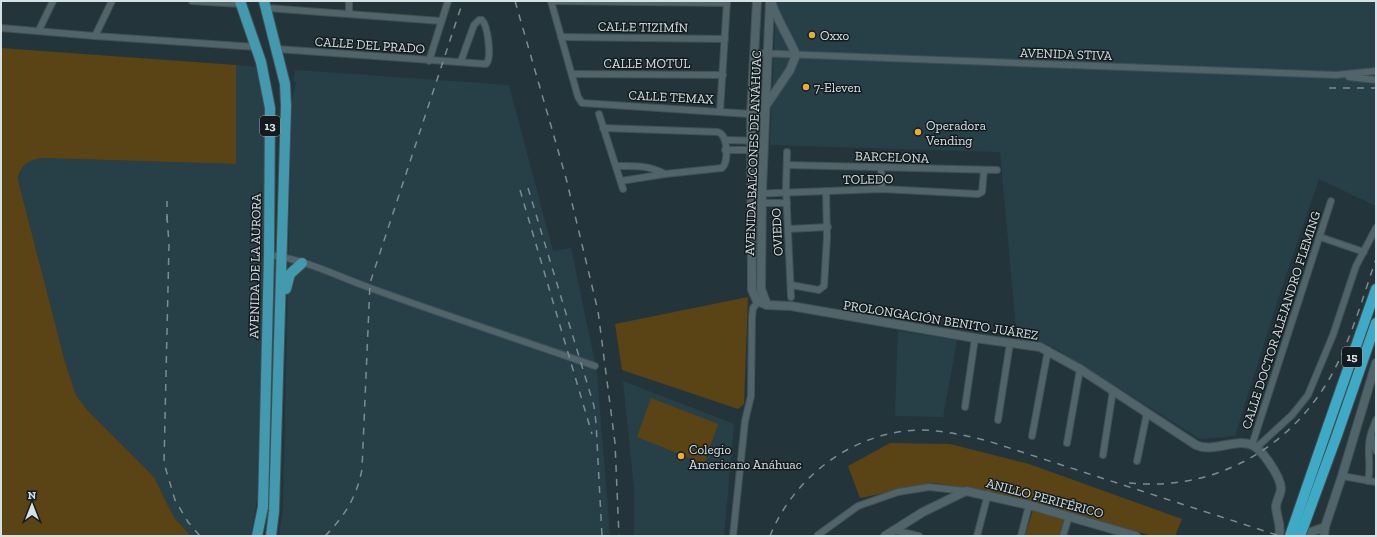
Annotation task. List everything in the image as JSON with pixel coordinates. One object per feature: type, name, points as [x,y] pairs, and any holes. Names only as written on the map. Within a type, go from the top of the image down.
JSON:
[{"type":"highway","name":"15","points":[[1290,536],[1376,289]]},
{"type":"highway","name":"15","points":[[1301,536],[1376,323]]},
{"type":"main road","name":"AVENIDA DE LA AURORA","points":[[241,2],[266,83],[270,108],[269,255],[263,507],[257,536]]},
{"type":"main road","name":"AVENIDA DE LA AURORA","points":[[266,4],[284,84],[286,106],[274,511],[270,536]]},
{"type":"main road","points":[[281,311],[289,277],[302,263]]},
{"type":"street","points":[[39,30],[53,1]]},
{"type":"street","points":[[95,36],[112,1]]},
{"type":"street","points":[[192,1],[241,2]]},
{"type":"street","points":[[349,1],[349,14]]},
{"type":"street","points":[[429,61],[448,1]]},
{"type":"street","points":[[572,74],[560,37],[551,1],[727,2],[720,111]]},
{"type":"street","name":"AVENIDA BALCONES DE ANÁHUAC","points":[[757,1],[750,150],[752,192],[752,290],[763,301]]},
{"type":"street","points":[[767,105],[790,70],[796,55],[777,19],[771,1]]},
{"type":"street","name":"AVENIDA BALCONES DE ANÁHUAC","points":[[733,536],[746,417],[750,396],[752,317],[763,301],[761,289],[762,192],[771,1]]},
{"type":"street","points":[[266,4],[349,14],[441,22]]},
{"type":"street","name":"CALLE DEL PRADO","points":[[277,49],[429,61],[461,61],[486,64],[489,61],[487,29],[482,20],[478,21],[474,25],[461,61]]},
{"type":"street","points":[[1,28],[256,47]]},
{"type":"street","name":"CALLE TIZIMÍN","points":[[560,37],[725,39]]},
{"type":"street","name":"AVENIDA STIVA","points":[[754,53],[1336,75],[1376,71]]},
{"type":"street","name":"CALLE MOTUL","points":[[572,74],[723,75]]},
{"type":"street","name":"CALLE TEMAX","points":[[572,74],[580,102],[584,103],[751,112],[766,115]]},
{"type":"street","points":[[1336,75],[1376,80]]},
{"type":"street","points":[[599,114],[623,189]]},
{"type":"street","points":[[603,128],[718,132],[723,134],[725,140],[725,164],[722,168],[665,174],[621,181]]},
{"type":"street","points":[[725,140],[764,141]]},
{"type":"street","points":[[725,150],[750,150],[764,153]]},
{"type":"street","name":"OVIEDO","points":[[787,152],[786,194],[789,229],[791,297]]},
{"type":"street","name":"BARCELONA","points":[[786,165],[997,170]]},
{"type":"street","points":[[616,166],[645,166],[655,168],[665,174]]},
{"type":"street","points":[[881,168],[882,189]]},
{"type":"street","name":"TOLEDO","points":[[762,192],[786,194],[882,189],[978,194],[983,190],[984,170]]},
{"type":"street","points":[[790,285],[819,290],[824,287],[828,228],[826,191]]},
{"type":"street","points":[[752,192],[762,192]]},
{"type":"street","name":"CALLE DOCTOR ALEJANDRO FLEMING","points":[[1254,447],[1331,201]]},
{"type":"street","points":[[752,205],[787,203]]},
{"type":"street","points":[[789,229],[828,228]]},
{"type":"street","points":[[1280,530],[1276,505],[1281,489],[1279,480],[1265,457],[1254,447],[1292,415],[1308,395],[1333,335],[1356,266],[1376,228]]},
{"type":"street","points":[[1320,237],[1364,252]]},
{"type":"street","points":[[269,255],[282,256],[595,366]]},
{"type":"street","name":"PROLONGACIÓN BENITO JUÁREZ","points":[[763,301],[975,338],[1040,347],[1048,350],[1080,369],[1201,447],[1254,447]]},
{"type":"street","points":[[966,407],[975,338]]},
{"type":"street","points":[[998,420],[1010,343]]},
{"type":"street","points":[[1032,436],[1048,350]]},
{"type":"street","points":[[1324,536],[1325,527],[1376,363]]},
{"type":"street","points":[[1067,443],[1080,369]]},
{"type":"street","points":[[1103,455],[1113,390]]},
{"type":"street","points":[[1137,462],[1147,413]]},
{"type":"street","points":[[1368,481],[1374,447],[1371,434],[1376,420]]},
{"type":"street","points":[[1342,476],[1376,482]]},
{"type":"street","points":[[818,535],[858,506],[898,492],[929,487],[966,491]]},
{"type":"street","name":"ANILLO PERIFÉRICO","points":[[885,536],[923,512],[966,491],[988,494],[1030,505],[1136,536]]},
{"type":"street","points":[[977,536],[988,494]]},
{"type":"street","points":[[1020,536],[1030,505]]},
{"type":"street","points":[[1063,536],[1068,516]]},
{"type":"street","points":[[1280,530],[1287,529],[1300,532],[1311,532],[1325,527]]},
{"type":"street","points":[[893,530],[919,536]]},
{"type":"street","points":[[1280,530],[1301,536]]},
{"type":"shaded area","points":[[776,1],[1376,1],[1376,206],[1319,179],[1280,293],[1235,436],[1200,439],[1053,347],[1044,343],[1017,339],[1000,152],[770,145]]},
{"type":"shaded area","points":[[1,48],[236,65],[236,164],[43,158],[29,161],[21,170],[18,180],[65,362],[76,395],[87,410],[154,477],[176,520],[191,536],[1,536]]},
{"type":"shaded area","points":[[236,65],[256,67],[267,119],[257,499],[251,536],[191,536],[176,520],[154,477],[87,410],[76,395],[65,362],[18,180],[26,162],[31,159],[43,158],[236,164]]},
{"type":"shaded area","points":[[295,70],[509,85],[553,251],[571,248],[597,372],[610,536],[279,536],[283,509],[292,102],[296,82],[293,81]]},
{"type":"shaded area","points":[[748,297],[744,404],[738,409],[622,370],[615,324]]},
{"type":"shaded area","points":[[898,331],[957,340],[943,417],[895,416]]},
{"type":"shaded area","name":"Colegio Americano Anáhuac","points":[[623,381],[734,424],[724,536],[634,536],[634,488]]},
{"type":"shaded area","points":[[651,398],[718,424],[704,464],[637,437]]},
{"type":"shaded area","points":[[890,443],[950,444],[1029,464],[1182,519],[1175,536],[1153,536],[992,492],[934,483],[860,498],[848,466]]},
{"type":"shaded area","points":[[1033,510],[1064,519],[1059,536],[1025,536]]},
{"type":"railway","points":[[325,536],[349,506],[360,479],[362,469],[370,283],[463,1]]},
{"type":"railway","points":[[515,1],[566,178],[598,311],[615,443],[619,536]]},
{"type":"railway","points":[[1329,88],[1376,88]]},
{"type":"railway","points":[[528,188],[594,406],[602,536]]},
{"type":"railway","points":[[520,190],[592,434]]},
{"type":"railway","points":[[167,201],[167,221]]},
{"type":"railway","points":[[167,216],[169,244],[164,463],[175,500],[188,522],[200,536]]},
{"type":"railway","points":[[1129,483],[1159,484],[1187,481],[1215,474],[1241,463],[1265,449],[1287,431],[1308,410],[1325,386],[1341,357],[1348,341],[1376,259]]},
{"type":"railway","points":[[770,536],[781,514],[794,494],[810,477],[829,461],[849,449],[871,439],[894,433],[918,430],[953,433],[988,441],[1280,536]]},
{"type":"place","name":"Oxxo","points":[[812,35]]},
{"type":"place","name":"7-Eleven","points":[[806,87]]},
{"type":"place","name":"Operadora Vending","points":[[918,132]]},
{"type":"place","name":"Colegio Americano Anáhuac","points":[[681,456]]}]
